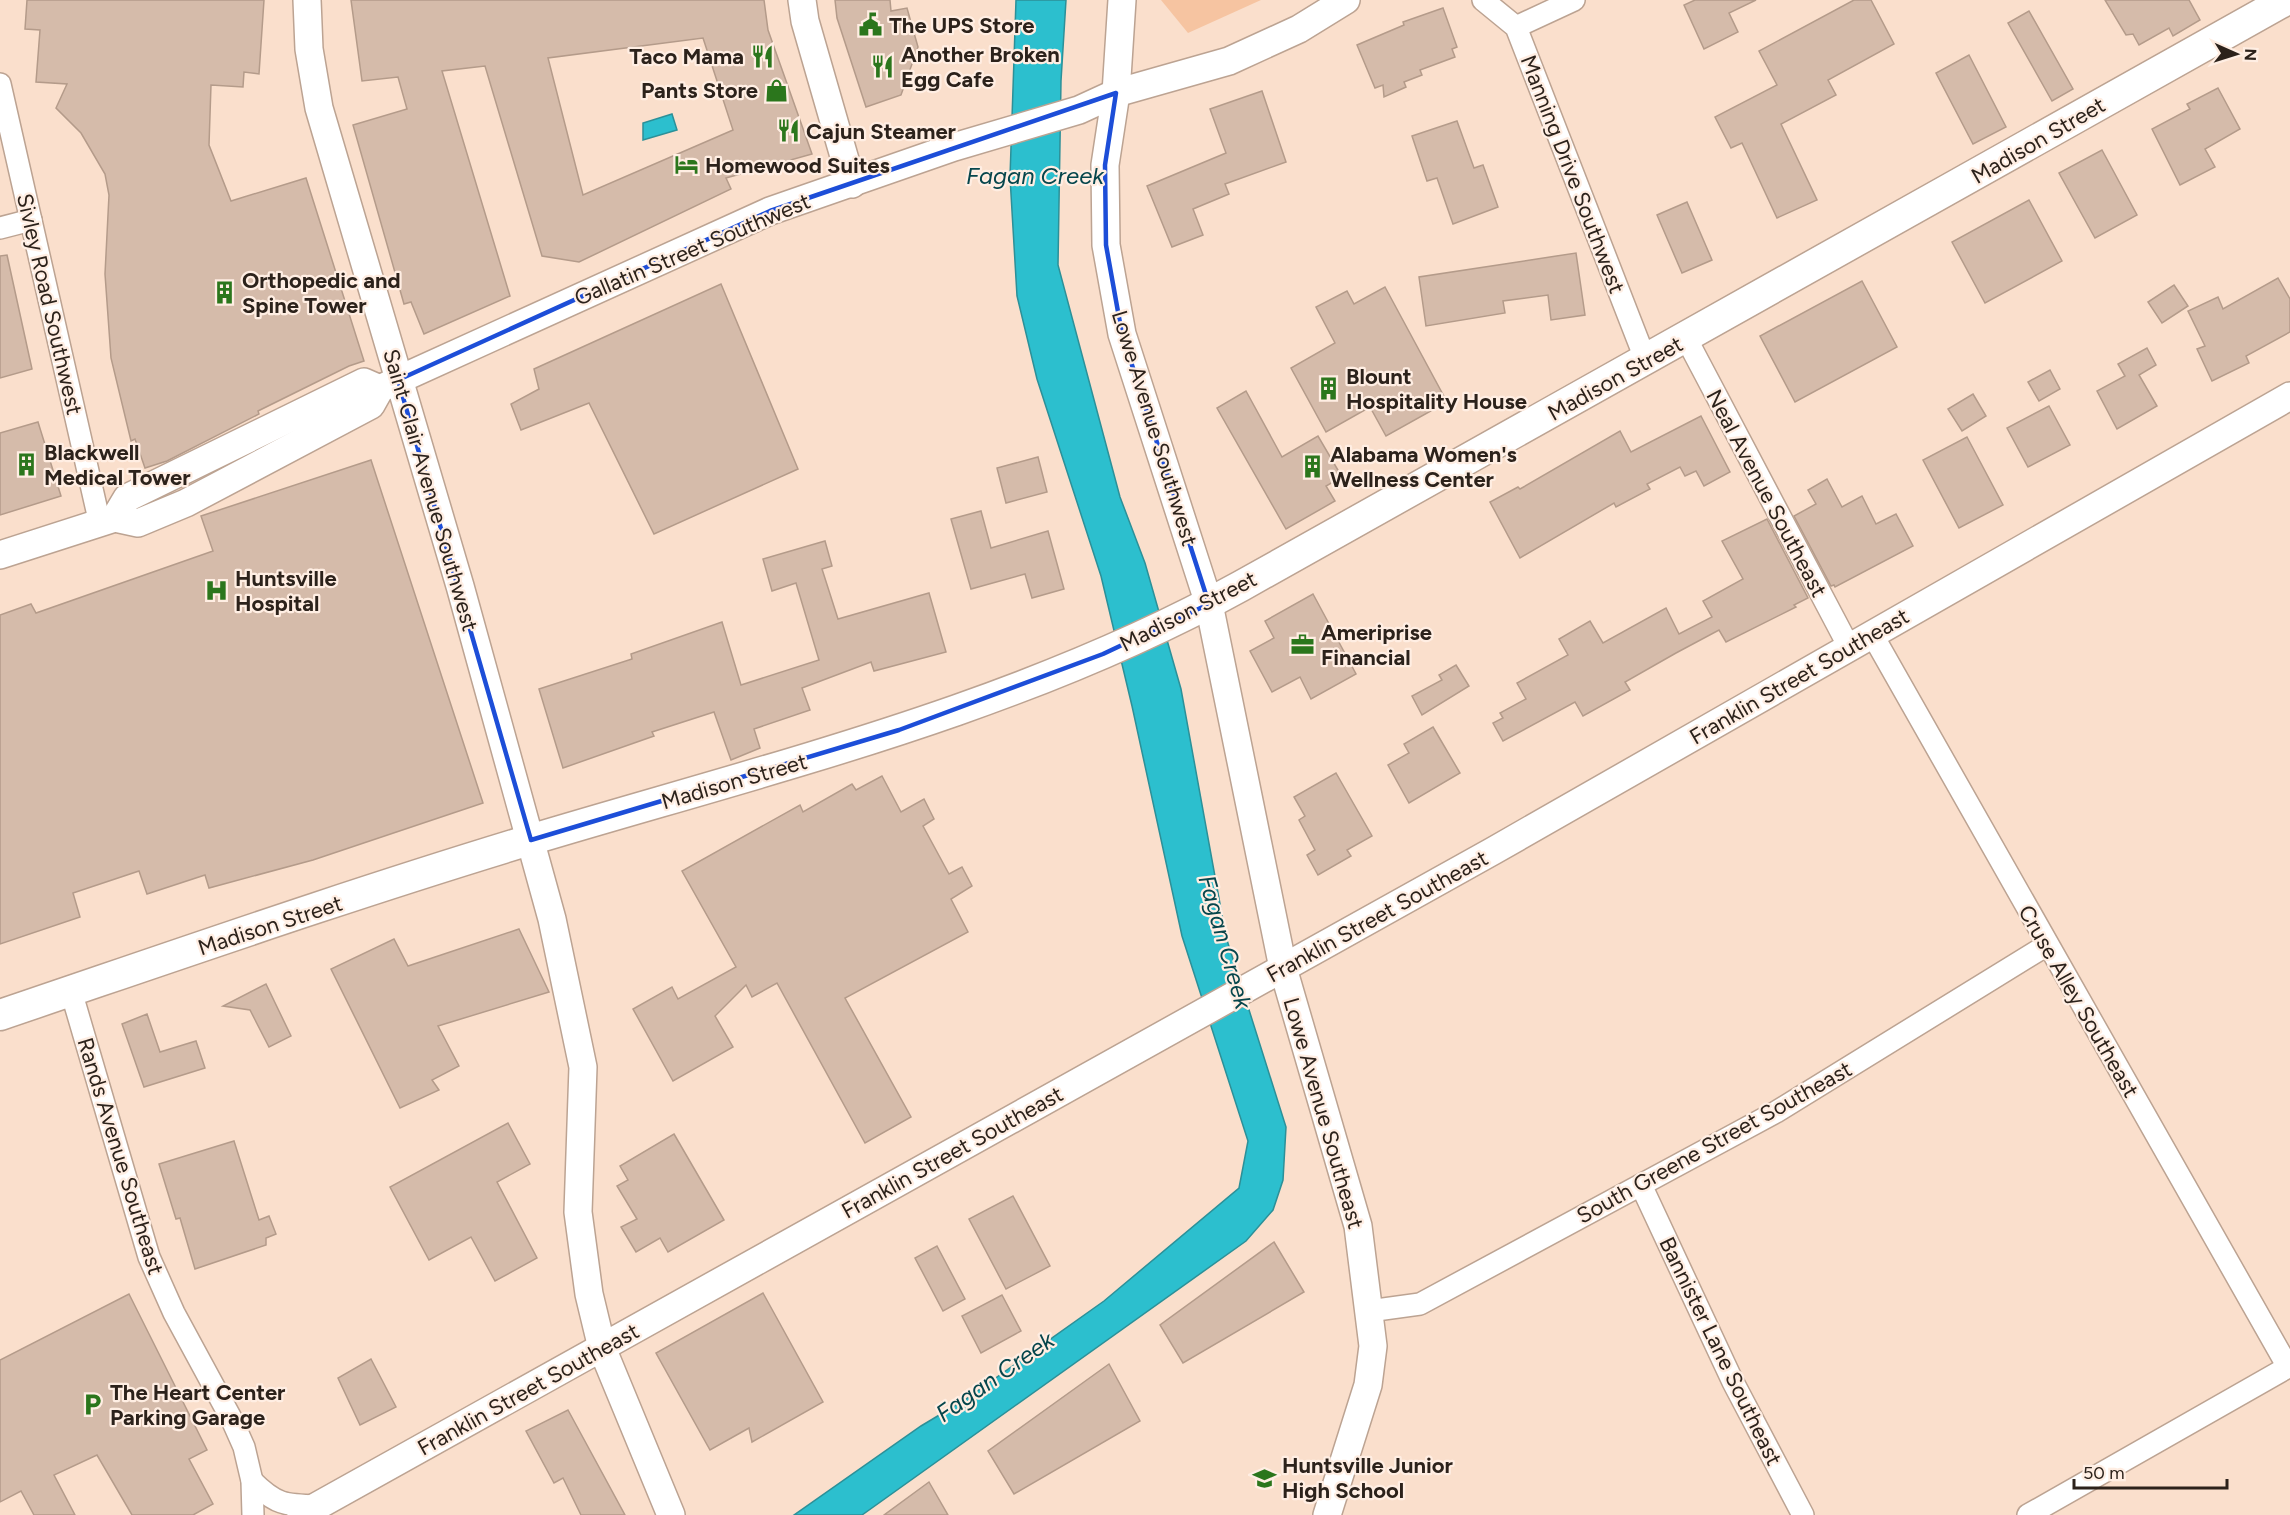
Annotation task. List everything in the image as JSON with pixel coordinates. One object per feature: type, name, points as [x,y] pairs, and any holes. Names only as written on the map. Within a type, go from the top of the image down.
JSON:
[{"type":"main road","name":"Madison Street","points":[[0,1015],[531,840],[771,771],[888,734],[993,697],[1103,654],[1209,604],[1686,339],[2286,0]]},
{"type":"street","name":"Saint Clair Avenue Southwest","points":[[307,0],[309,49],[319,108],[389,385],[460,586],[552,919],[583,1066],[578,1212],[589,1294],[602,1348],[671,1515]]},
{"type":"street","points":[[802,0],[805,21],[852,184]]},
{"type":"street","name":"Lowe Avenue Southwest","points":[[1122,0],[1116,93],[1105,165],[1106,244],[1120,324],[1209,604]]},
{"type":"street","name":"Gallatin Street Southwest","points":[[0,555],[107,521],[138,523],[186,503],[371,405],[389,385],[770,211],[1006,130],[1078,110],[1116,93],[1229,61],[1299,29],[1346,0]]},
{"type":"street","name":"Manning Drive Southwest","points":[[1483,0],[1516,27],[1646,361]]},
{"type":"street","points":[[1516,27],[1574,0]]},
{"type":"street","name":"Sivley Road Southwest","points":[[0,84],[31,220],[107,521]]},
{"type":"street","points":[[0,228],[31,220]]},
{"type":"street","name":"Neal Avenue Southeast","points":[[1686,339],[1849,647]]},
{"type":"street","name":"Gallatin Street Southwest","points":[[107,521],[128,498],[364,382],[389,385]]},
{"type":"street","name":"Franklin Street Southeast","points":[[310,1510],[1494,851],[2290,396]]},
{"type":"street","points":[[253,467],[256,452],[278,438],[279,425]]},
{"type":"street","name":"Lowe Avenue Southeast","points":[[1209,604],[1283,968],[1358,1226],[1373,1346],[1368,1385],[1328,1515]]},
{"type":"street","name":"Cruse Alley Southeast","points":[[1872,634],[2289,1367]]},
{"type":"street","name":"South Greene Street Southeast","points":[[1369,1311],[1420,1304],[1641,1185],[1776,1112],[2047,945]]},
{"type":"street","name":"Rands Avenue Southeast","points":[[71,991],[149,1257],[174,1313],[232,1420],[244,1447],[252,1481],[253,1515]]},
{"type":"street","name":"Bannister Lane Southeast","points":[[1641,1185],[1733,1382],[1803,1515]]},
{"type":"street","points":[[2028,1515],[2289,1367]]},
{"type":"street","points":[[252,1481],[268,1496],[282,1504],[310,1510]]},
{"type":"highlighted area","points":[[1116,93],[1105,165],[1106,245],[1122,334],[1209,604],[1103,654],[899,730],[531,840],[398,380],[770,211]]},
{"type":"shaded area","points":[[1161,0],[1261,0],[1188,33]]},
{"type":"water","name":"Fagan Creek","points":[[1016,0],[1066,0],[1061,81],[1058,265],[1120,497],[1145,563],[1181,689],[1226,937],[1286,1127],[1283,1180],[1273,1210],[1246,1241],[862,1515],[794,1515],[921,1426],[966,1399],[1104,1301],[1239,1188],[1248,1141],[1182,936],[1101,576],[1037,379],[1017,296],[1010,177]]},
{"type":"water","points":[[672,114],[677,130],[643,140],[643,123]]},
{"type":"building","name":"Orthopedic and Spine Tower","points":[[27,0],[264,0],[259,74],[244,72],[243,87],[211,85],[209,145],[231,201],[306,178],[364,361],[349,366],[258,411],[259,414],[167,461],[145,468],[135,439],[131,441],[111,358],[105,274],[109,195],[105,174],[81,133],[56,108],[67,84],[36,82],[40,30],[25,29]]},
{"type":"building","points":[[351,0],[764,0],[768,30],[812,154],[726,178],[731,189],[579,262],[542,256],[485,66],[442,71],[510,296],[424,334],[411,302],[404,304],[353,125],[407,109],[398,77],[362,81]],"holes":[[[703,38],[733,130],[583,195],[548,58]]]},
{"type":"building","points":[[835,0],[890,0],[891,11],[907,8],[918,47],[901,95],[866,107],[837,18]]},
{"type":"building","points":[[1695,0],[1756,0],[1729,13],[1738,32],[1704,49],[1684,5]]},
{"type":"building","points":[[1854,0],[1871,0],[1894,44],[1828,80],[1836,95],[1781,124],[1817,200],[1777,218],[1742,143],[1731,148],[1715,117],[1777,85],[1759,51]]},
{"type":"building","points":[[2105,0],[2189,0],[2200,20],[2173,36],[2169,28],[2139,45],[2133,34],[2126,35]]},
{"type":"building","points":[[1443,8],[1457,47],[1452,49],[1455,57],[1420,70],[1422,75],[1404,82],[1406,87],[1384,97],[1383,85],[1375,88],[1357,45],[1404,25],[1403,22]]},
{"type":"building","points":[[2029,11],[2073,89],[2052,101],[2008,23]]},
{"type":"building","points":[[1969,55],[2006,127],[1973,144],[1936,73]]},
{"type":"building","points":[[2218,88],[2240,129],[2205,149],[2215,167],[2180,185],[2152,129],[2190,109],[2187,104]]},
{"type":"building","points":[[1262,91],[1286,162],[1225,184],[1229,194],[1193,209],[1203,235],[1172,247],[1147,186],[1226,153],[1210,109]]},
{"type":"building","points":[[1457,121],[1474,168],[1483,165],[1498,207],[1453,224],[1437,178],[1427,181],[1412,136]]},
{"type":"building","points":[[2102,150],[2137,215],[2095,238],[2059,173]]},
{"type":"building","points":[[2029,200],[2062,261],[1985,303],[1952,242]]},
{"type":"building","points":[[1687,202],[1712,260],[1682,273],[1657,215]]},
{"type":"building","points":[[1576,253],[1585,315],[1551,320],[1548,295],[1503,301],[1505,313],[1426,326],[1419,277]]},
{"type":"building","points":[[7,255],[32,369],[0,378],[0,256]]},
{"type":"building","points":[[2278,278],[2290,299],[2290,332],[2246,356],[2249,363],[2212,381],[2197,349],[2205,346],[2188,311],[2218,297],[2223,309]]},
{"type":"building","points":[[1862,281],[1897,347],[1795,402],[1760,336]]},
{"type":"building","points":[[721,284],[798,469],[654,534],[589,403],[521,430],[511,404],[539,389],[534,369]]},
{"type":"building","points":[[2174,285],[2188,306],[2162,323],[2148,302]]},
{"type":"building","points":[[1385,287],[1447,402],[1386,436],[1370,407],[1326,432],[1291,368],[1335,343],[1316,307],[1347,291],[1354,304]]},
{"type":"building","points":[[2147,348],[2156,365],[2139,375],[2157,406],[2117,429],[2097,391],[2125,376],[2118,364]]},
{"type":"building","points":[[2050,370],[2060,389],[2039,401],[2028,382]]},
{"type":"building","points":[[1246,391],[1282,457],[1318,436],[1342,477],[1326,486],[1335,501],[1286,529],[1217,408]]},
{"type":"building","points":[[1973,394],[1986,416],[1962,431],[1948,409]]},
{"type":"building","points":[[2049,406],[2070,445],[2028,467],[2007,428]]},
{"type":"building","points":[[1701,416],[1730,472],[1704,486],[1696,471],[1685,476],[1680,467],[1647,484],[1650,489],[1616,507],[1614,503],[1520,558],[1490,502],[1518,487],[1520,489],[1620,431],[1631,452]]},
{"type":"building","name":"Blackwell Medical Tower","points":[[38,422],[61,496],[0,515],[0,433]]},
{"type":"building","points":[[1967,437],[2003,505],[1959,528],[1923,460]]},
{"type":"building","points":[[1038,457],[1047,492],[1006,503],[997,468]]},
{"type":"building","points":[[371,460],[483,803],[313,860],[209,888],[205,875],[147,894],[139,871],[73,893],[80,917],[0,944],[0,615],[31,604],[36,613],[213,551],[201,516]]},
{"type":"building","points":[[1827,479],[1842,507],[1862,496],[1876,524],[1896,514],[1913,546],[1835,587],[1831,586],[1794,516],[1816,504],[1808,490]]},
{"type":"building","points":[[981,511],[991,548],[1048,531],[1064,589],[1032,598],[1025,574],[971,589],[951,519]]},
{"type":"building","points":[[1767,519],[1808,598],[1794,605],[1796,607],[1726,642],[1719,630],[1625,682],[1630,690],[1583,716],[1575,702],[1503,741],[1493,723],[1503,718],[1500,713],[1526,699],[1517,683],[1568,655],[1559,639],[1590,621],[1603,643],[1666,608],[1679,634],[1712,617],[1703,601],[1743,579],[1722,541]]},
{"type":"building","points":[[825,541],[832,566],[822,569],[838,619],[929,593],[946,652],[874,671],[871,662],[802,688],[810,710],[754,729],[760,748],[731,760],[714,712],[652,732],[654,736],[563,768],[539,689],[632,659],[631,654],[722,622],[741,685],[819,660],[796,583],[772,591],[763,559]]},
{"type":"building","points":[[1313,594],[1356,674],[1311,699],[1300,677],[1272,692],[1250,651],[1274,638],[1265,621]]},
{"type":"building","points":[[1456,665],[1469,686],[1422,715],[1412,696],[1442,680],[1439,675]]},
{"type":"building","points":[[1433,727],[1460,773],[1409,803],[1388,765],[1409,753],[1404,744]]},
{"type":"building","points":[[1336,773],[1372,836],[1347,850],[1351,856],[1318,875],[1307,855],[1315,850],[1299,820],[1305,816],[1294,797]]},
{"type":"building","points":[[882,776],[901,812],[924,799],[934,819],[923,826],[949,874],[962,867],[972,886],[951,899],[968,932],[845,998],[911,1117],[865,1143],[777,983],[752,997],[746,985],[715,1016],[733,1047],[673,1081],[633,1009],[672,987],[678,999],[736,967],[682,871],[800,805],[803,812],[852,784],[856,790]]},
{"type":"building","points":[[519,929],[549,992],[438,1026],[459,1066],[432,1080],[439,1090],[400,1108],[331,969],[394,939],[408,966]]},
{"type":"building","points":[[266,984],[291,1036],[269,1047],[250,1010],[223,1006]]},
{"type":"building","points":[[147,1014],[160,1052],[196,1041],[205,1068],[144,1087],[122,1024]]},
{"type":"building","points":[[508,1123],[530,1164],[497,1182],[537,1258],[495,1281],[471,1237],[429,1260],[390,1187]]},
{"type":"building","points":[[674,1134],[724,1220],[668,1252],[660,1238],[636,1252],[621,1227],[637,1219],[617,1186],[628,1180],[620,1166]]},
{"type":"building","points":[[234,1141],[259,1220],[269,1216],[276,1234],[266,1238],[266,1245],[195,1269],[180,1218],[176,1219],[159,1164]]},
{"type":"building","points":[[1013,1196],[1050,1266],[1006,1289],[969,1219]]},
{"type":"building","points":[[1274,1242],[1304,1292],[1183,1363],[1160,1325]]},
{"type":"building","points":[[937,1246],[965,1299],[943,1311],[915,1258]]},
{"type":"building","points":[[763,1293],[823,1402],[752,1442],[749,1428],[710,1450],[656,1353]]},
{"type":"building","name":"The Heart Center Parking Garage","points":[[129,1294],[207,1450],[189,1459],[213,1504],[193,1515],[132,1515],[97,1455],[54,1475],[75,1515],[34,1515],[21,1491],[0,1502],[0,1360]]},
{"type":"building","points":[[1002,1295],[1021,1331],[981,1353],[962,1316]]},
{"type":"building","points":[[371,1359],[396,1407],[360,1425],[338,1378]]},
{"type":"building","points":[[1109,1364],[1140,1421],[1014,1494],[988,1451]]},
{"type":"building","points":[[568,1410],[625,1515],[581,1515],[563,1478],[554,1483],[526,1431]]},
{"type":"building","points":[[929,1482],[948,1515],[884,1515]]},
{"type":"place","name":"The UPS Store","points":[[871,25]]},
{"type":"place","name":"Taco Mama","points":[[762,56]]},
{"type":"place","name":"Another Broken Egg Cafe","points":[[883,67]]},
{"type":"place","name":"Pants Store","points":[[776,90]]},
{"type":"place","name":"Cajun Steamer","points":[[788,131]]},
{"type":"place","name":"Homewood Suites","points":[[687,165]]},
{"type":"place","name":"Orthopedic and Spine Tower","points":[[224,293]]},
{"type":"place","name":"Blount Hospitality House","points":[[1328,389]]},
{"type":"place","name":"Blackwell Medical Tower","points":[[26,465]]},
{"type":"place","name":"Alabama Women's Wellness Center","points":[[1312,467]]},
{"type":"place","name":"Huntsville Hospital","points":[[217,591]]},
{"type":"place","name":"Ameriprise Financial","points":[[1303,645]]},
{"type":"place","name":"The Heart Center Parking Garage","points":[[92,1405]]},
{"type":"place","name":"Huntsville Junior High School","points":[[1264,1478]]}]
